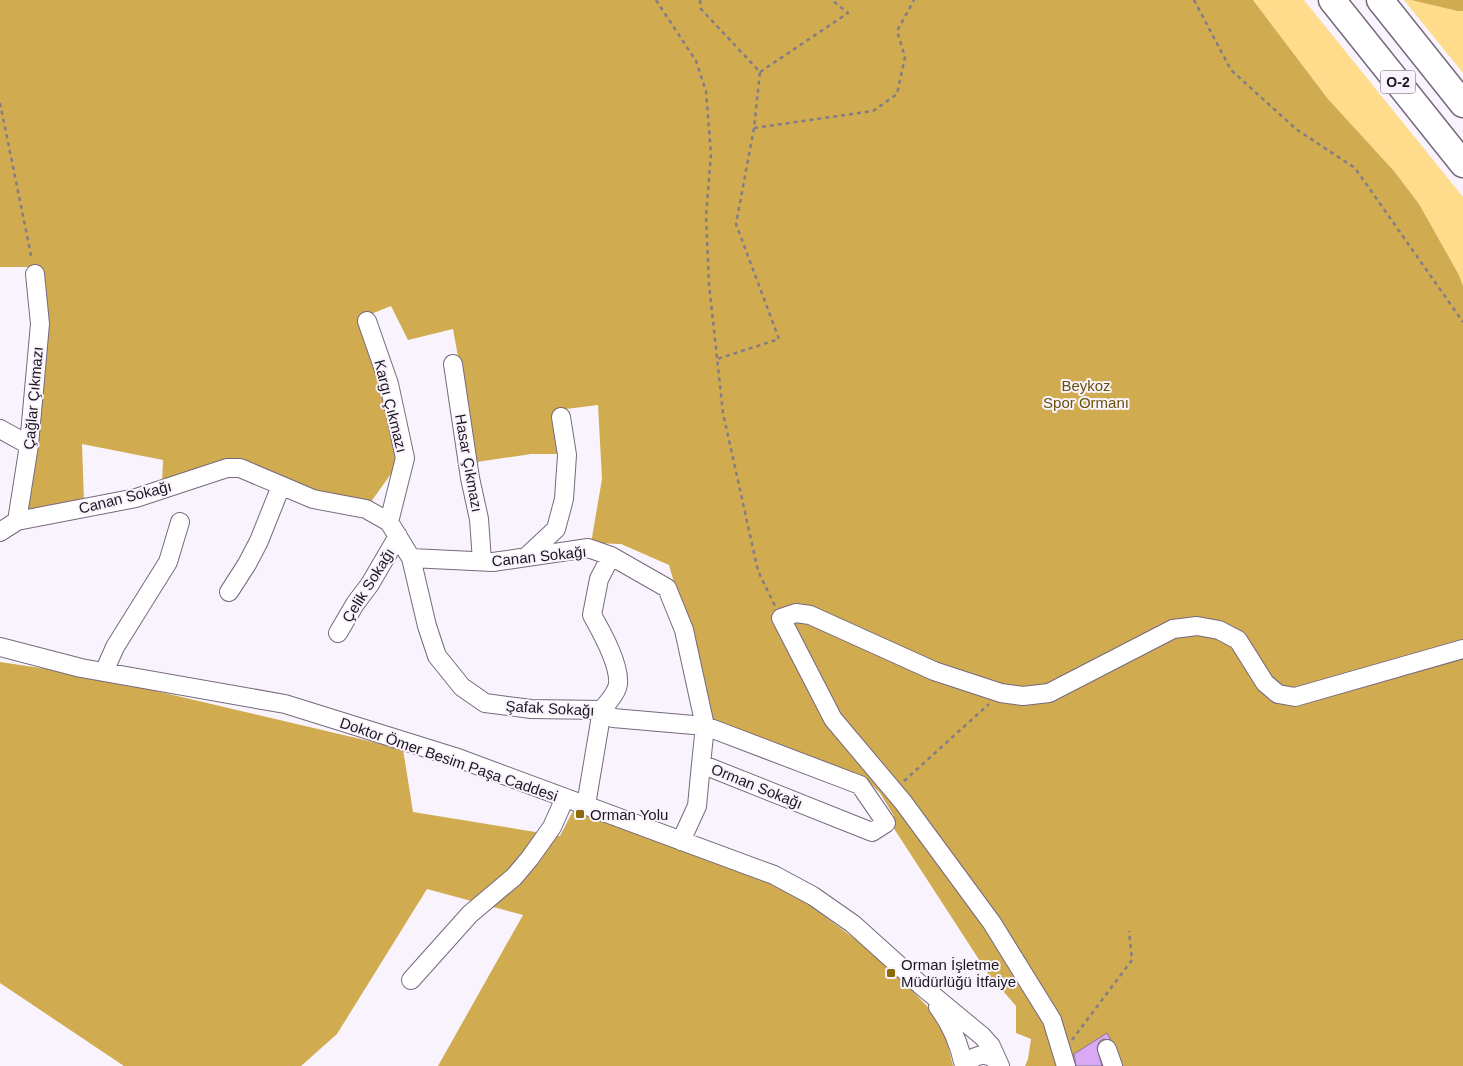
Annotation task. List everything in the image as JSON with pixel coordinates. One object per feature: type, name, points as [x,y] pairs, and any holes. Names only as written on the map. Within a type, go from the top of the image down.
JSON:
[{"type":"highway","name":"O-2","points":[[1332,0],[1463,164]]},
{"type":"highway","name":"O-2","points":[[1380,0],[1463,104]]},
{"type":"street","name":"Çağlar Çıkmazı","points":[[17,521],[29,445],[40,324],[35,274]]},
{"type":"street","name":"Kargı Çıkmazı","points":[[366,321],[389,384],[405,458],[394,529]]},
{"type":"street","name":"Hasar Çıkmazı","points":[[453,364],[470,478],[479,519],[482,561]]},
{"type":"street","points":[[526,557],[556,529],[564,499],[567,455],[561,416]]},
{"type":"street","points":[[0,429],[29,445]]},
{"type":"street","name":"Canan Sokağı","points":[[0,532],[17,521],[136,498],[227,468],[240,468],[313,499],[366,509],[394,529],[411,558],[493,562],[588,548],[611,556],[667,588],[684,630],[705,726],[701,764]]},
{"type":"street","points":[[229,592],[259,541],[281,486]]},
{"type":"street","points":[[104,672],[115,647],[168,562],[180,522]]},
{"type":"street","name":"Çelik Sokağı","points":[[338,633],[355,604],[370,584],[394,529]]},
{"type":"street","points":[[586,806],[602,710],[611,699],[618,684],[615,662],[605,637],[592,614],[599,579],[611,556]]},
{"type":"street","name":"Şafak Sokağı","points":[[411,558],[427,626],[437,656],[462,687],[484,703],[531,710],[602,710],[613,718],[705,726],[860,785],[886,822]]},
{"type":"street","points":[[1064,1059],[1052,1020],[992,923],[893,790],[833,719],[781,618],[796,613],[810,615],[934,671],[1001,693],[1023,696],[1049,693],[1173,630],[1197,626],[1219,630],[1238,640],[1265,683],[1278,694],[1295,697],[1463,649]]},
{"type":"street","name":"Doktor Ömer Besim Paşa Caddesi","points":[[0,647],[82,668],[285,704],[455,757],[774,875],[813,896],[853,924],[924,988],[982,1036],[991,1046],[1000,1066]]},
{"type":"street","name":"Orman Sokağı","points":[[681,841],[697,806],[701,764],[872,832],[886,822]]},
{"type":"street","points":[[411,980],[470,914],[514,877],[552,827],[565,798]]},
{"type":"street","points":[[924,988],[948,1020],[960,1044],[965,1066]]},
{"type":"street","points":[[1107,1049],[1114,1066]]},
{"type":"street","name":"Doktor Ömer Besim Paşa Caddesi","points":[[965,1066],[974,1057],[983,1054],[994,1058],[1000,1066]]},
{"type":"path","points":[[656,0],[696,62],[706,91],[711,154],[706,216],[709,284],[723,413],[758,571],[781,618]]},
{"type":"path","points":[[700,0],[701,9],[760,72],[754,128],[736,224],[779,339],[717,358]]},
{"type":"path","points":[[760,72],[848,13],[832,0]]},
{"type":"path","points":[[754,128],[873,110],[897,94],[905,57],[897,31],[914,0]]},
{"type":"path","points":[[1194,0],[1230,70],[1296,129],[1356,168],[1463,322]]},
{"type":"path","points":[[0,104],[35,274]]},
{"type":"path","points":[[893,790],[1001,693]]},
{"type":"path","points":[[1064,1059],[1132,960],[1129,932]]},
{"type":"shaded area","points":[[1253,0],[1304,0],[1463,197],[1463,286],[1459,275],[1419,204],[1394,171],[1328,99]]},
{"type":"shaded area","points":[[1404,0],[1463,11],[1463,73]]},
{"type":"green space","name":"Beykoz Spor Ormanı","points":[[0,0],[1253,0],[1328,99],[1394,171],[1419,204],[1459,275],[1463,286],[1463,1066],[1025,1066],[1031,1039],[1016,1033],[1016,1006],[989,975],[891,824],[894,816],[880,793],[865,778],[714,723],[669,565],[621,544],[591,543],[602,479],[598,405],[558,410],[561,454],[531,454],[477,462],[453,329],[408,340],[391,306],[361,318],[403,457],[368,506],[314,497],[236,463],[162,483],[163,460],[82,444],[84,501],[26,513],[48,328],[40,267],[0,267]]},
{"type":"green space","points":[[1411,0],[1463,0],[1463,11],[1458,11]]},
{"type":"green space","points":[[0,662],[88,675],[403,749],[413,812],[560,836],[577,803],[787,888],[883,960],[942,1022],[953,1066],[438,1066],[523,915],[427,889],[337,1034],[301,1066],[124,1066],[0,983]]},
{"type":"building","points":[[1107,1033],[1111,1040],[1103,1039],[1099,1042],[1097,1048],[1102,1066],[1076,1066],[1074,1054]]},
{"type":"place","name":"Orman Yolu","points":[[580,814]]},
{"type":"place","name":"Orman İşletme Müdürlüğü İtfaiye","points":[[891,973]]}]
